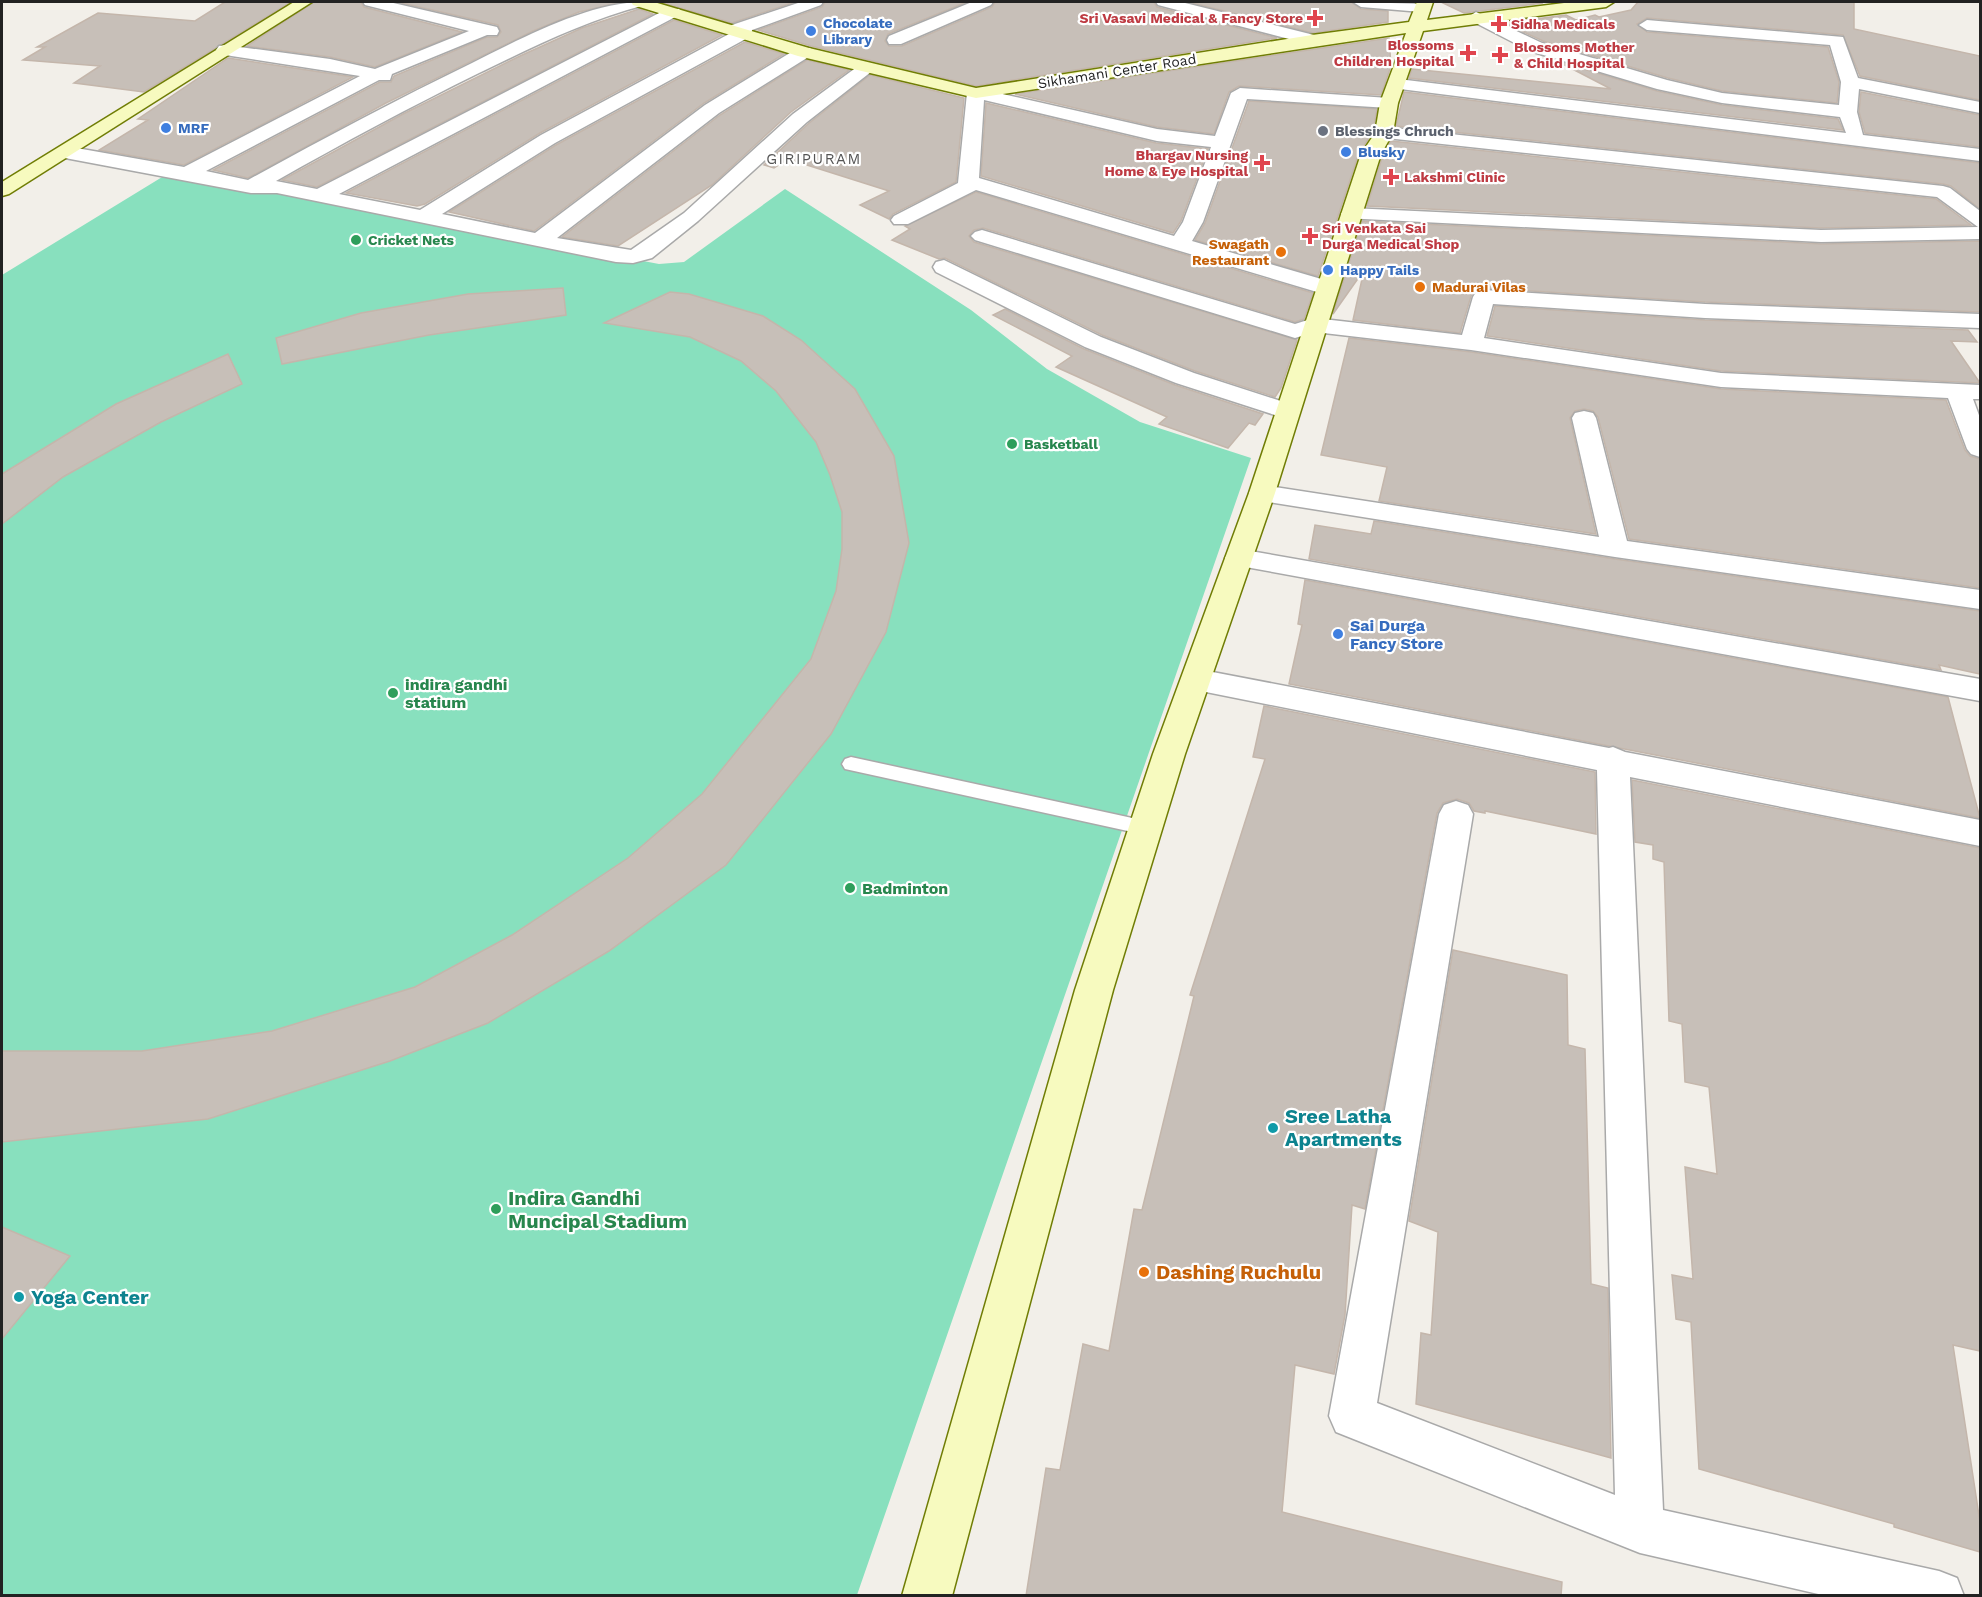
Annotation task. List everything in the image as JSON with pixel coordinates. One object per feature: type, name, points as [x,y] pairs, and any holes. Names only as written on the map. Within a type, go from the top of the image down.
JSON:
[{"type":"street","points":[[2,190],[304,2]]},
{"type":"street","points":[[370,2],[532,40]]},
{"type":"street","points":[[251,187],[436,87],[532,40],[604,9],[639,2]]},
{"type":"street","name":"Sikhamani Center Road","points":[[639,2],[804,52],[976,93],[1312,40],[1421,11],[1476,17],[1606,2]]},
{"type":"street","points":[[425,216],[548,139],[740,31],[815,2]]},
{"type":"street","points":[[895,40],[985,2]]},
{"type":"street","points":[[1164,2],[1312,40]]},
{"type":"street","points":[[927,1596],[1095,990],[1146,828],[1262,493],[1314,325],[1421,11],[1361,2]]},
{"type":"street","points":[[316,197],[673,12]]},
{"type":"street","points":[[1476,17],[1536,47],[1663,85],[1722,98],[1848,112]]},
{"type":"street","points":[[1647,25],[1837,41],[1850,82],[1848,112],[1857,140]]},
{"type":"street","points":[[187,173],[375,75],[485,30]]},
{"type":"street","points":[[225,50],[330,64],[436,87]]},
{"type":"street","points":[[540,240],[712,109],[804,52]]},
{"type":"street","points":[[65,152],[187,173],[251,187],[277,187],[316,197],[425,216],[616,256],[633,257],[644,254],[692,217],[800,118],[867,68]]},
{"type":"street","points":[[1850,82],[1980,107]]},
{"type":"street","points":[[901,220],[968,186],[976,93],[1157,135],[1221,143]]},
{"type":"street","points":[[1179,244],[1193,222],[1240,93],[1390,107],[1857,140],[1980,155]]},
{"type":"street","points":[[1390,107],[1944,192],[1980,221]]},
{"type":"street","points":[[968,181],[1328,288]]},
{"type":"street","points":[[1351,214],[1821,236],[1980,233]]},
{"type":"street","points":[[982,236],[1295,331],[1314,325],[1471,343],[1721,380],[1969,392],[1980,449]]},
{"type":"street","points":[[944,267],[1093,342],[1185,378],[1287,411]]},
{"type":"street","points":[[1471,343],[1484,297],[1706,311],[1980,321]]},
{"type":"street","points":[[1584,418],[1615,548]]},
{"type":"street","points":[[1262,493],[1615,548],[1980,600]]},
{"type":"street","points":[[1239,558],[1980,691]]},
{"type":"street","points":[[1197,680],[1613,759],[1980,833]]},
{"type":"street","points":[[1613,759],[1640,1529]]},
{"type":"street","points":[[1456,814],[1352,1416],[1640,1529],[1939,1596]]},
{"type":"lane","points":[[851,764],[1146,828]]},
{"type":"green space","name":"Indira Gandhi Muncipal Stadium","points":[[172,171],[659,264],[684,262],[785,189],[971,310],[1047,369],[1140,422],[1251,458],[857,1595],[2,1596],[2,275]]},
{"type":"building","points":[[225,2],[291,2],[144,92],[74,83],[100,66],[23,60],[45,47],[37,47],[98,13],[195,21]]},
{"type":"building","points":[[314,2],[361,2],[364,7],[462,32],[375,67],[330,57],[247,46]]},
{"type":"building","points":[[397,2],[622,2],[579,12],[533,31],[386,103],[248,178],[213,170],[380,82],[391,82],[394,76],[487,37],[497,37],[501,32],[498,25]]},
{"type":"building","points":[[660,2],[795,2],[732,23]]},
{"type":"building","points":[[825,2],[967,2],[888,34],[885,41],[889,46],[902,46],[992,7],[995,2],[1154,2],[1157,7],[1277,38],[976,86],[811,46],[758,30],[822,7]]},
{"type":"building","points":[[1188,2],[1351,2],[1361,9],[1388,11],[1388,22],[1313,33]]},
{"type":"building","points":[[1441,2],[1539,2],[1543,3],[1464,13]]},
{"type":"building","points":[[1638,2],[1854,2],[1854,29],[1980,56],[1980,100],[1860,76],[1843,35],[1647,18],[1637,24],[1647,32],[1828,47],[1839,82],[1837,103],[1722,91],[1668,78],[1543,41],[1504,23],[1566,15],[1576,20],[1595,15],[1599,17],[1631,10]]},
{"type":"building","points":[[639,9],[653,14],[317,187],[282,180],[403,114],[520,56],[582,28]]},
{"type":"building","points":[[674,20],[722,35],[540,133],[425,204],[417,206],[346,193]]},
{"type":"building","points":[[1389,38],[1391,66],[1381,95],[1239,86],[1229,92],[1214,134],[1157,127],[1015,94]]},
{"type":"building","points":[[745,42],[784,54],[704,103],[534,231],[449,212],[556,145]]},
{"type":"building","points":[[228,58],[353,77],[184,165],[99,150],[148,120],[138,119]]},
{"type":"building","points":[[807,60],[849,70],[791,112],[712,185],[618,246],[562,237],[720,115]]},
{"type":"building","points":[[1557,61],[1657,91],[1722,105],[1838,119],[1843,130],[1409,78],[1412,69],[1611,89]]},
{"type":"building","points":[[870,75],[964,98],[956,182],[893,214],[889,219],[860,205],[889,191],[788,159],[774,168],[764,165],[808,124]]},
{"type":"building","points":[[1404,92],[1980,163],[1980,209],[1951,186],[1943,184],[1396,126]]},
{"type":"building","points":[[1861,92],[1980,115],[1980,147],[1865,133],[1859,112]]},
{"type":"building","points":[[1249,101],[1377,109],[1373,132],[1359,153],[1318,276],[1195,240],[1205,223]]},
{"type":"building","points":[[986,103],[1156,143],[1208,149],[1181,221],[1173,233],[981,176]]},
{"type":"building","points":[[1391,141],[1936,199],[1971,225],[1821,228],[1367,206],[1383,155]]},
{"type":"building","points":[[976,192],[1313,293],[1304,319],[1295,322],[983,228],[974,230],[969,236],[974,242],[1297,340],[1281,388],[1275,397],[1195,371],[1102,335],[945,258],[939,259],[892,240],[910,229],[905,226]]},
{"type":"building","points":[[1362,221],[1821,244],[1980,241],[1980,312],[1705,302],[1484,288],[1475,290],[1471,296],[1460,333],[1353,320],[1364,270],[1333,314]]},
{"type":"building","points":[[563,288],[566,315],[429,335],[282,364],[276,338],[361,313],[468,294]]},
{"type":"building","points":[[670,292],[689,294],[763,316],[801,340],[855,389],[894,456],[909,543],[886,632],[831,734],[726,865],[609,951],[488,1023],[390,1061],[208,1119],[2,1142],[2,1051],[142,1051],[272,1031],[415,987],[512,935],[628,858],[702,794],[811,659],[836,591],[842,549],[842,512],[830,475],[816,442],[776,391],[741,361],[690,337],[604,323]]},
{"type":"building","points":[[1495,306],[1705,320],[1968,330],[1977,342],[1951,341],[1980,383],[1721,371],[1487,336]]},
{"type":"building","points":[[1005,309],[1084,349],[1175,385],[1263,414],[1255,425],[1249,423],[1228,448],[1159,424],[1167,417],[1056,367],[1072,356],[993,315]]},
{"type":"building","points":[[1349,338],[1471,352],[1721,389],[1946,400],[1965,450],[1970,456],[1980,459],[1980,588],[1629,539],[1598,417],[1593,411],[1584,409],[1575,411],[1570,418],[1596,534],[1379,501],[1387,467],[1321,455]]},
{"type":"building","points":[[228,354],[242,384],[161,422],[63,477],[2,524],[2,474],[116,404]]},
{"type":"building","points":[[1374,521],[1615,559],[1980,611],[1980,674],[1939,665],[1941,670],[1309,559],[1315,525],[1371,534]]},
{"type":"building","points":[[1305,580],[1948,697],[1980,818],[1289,684],[1302,625],[1298,624]]},
{"type":"building","points":[[1264,706],[1595,772],[1596,834],[1485,811],[1485,813],[1474,811],[1469,803],[1457,799],[1443,803],[1437,813],[1365,1209],[1352,1205],[1345,1315],[1334,1374],[1295,1365],[1282,1512],[1562,1582],[1561,1596],[1026,1596],[1046,1468],[1060,1470],[1083,1344],[1109,1351],[1134,1209],[1142,1210],[1194,996],[1190,995],[1265,759],[1253,757]]},
{"type":"building","points":[[1632,780],[1980,848],[1980,1351],[1953,1345],[1980,1522],[1980,1552],[1894,1527],[1894,1524],[1699,1469],[1691,1322],[1676,1319],[1672,1275],[1693,1279],[1685,1167],[1717,1174],[1709,1087],[1685,1082],[1682,1024],[1669,1021],[1664,862],[1653,859],[1653,845],[1635,842]]},
{"type":"building","points":[[1453,950],[1567,975],[1568,1045],[1585,1049],[1591,1284],[1608,1288],[1611,1458],[1416,1404],[1421,1333],[1431,1335],[1438,1232],[1409,1221]]},
{"type":"building","name":"Yoga Center","points":[[2,1227],[70,1256],[2,1339]]},
{"type":"place","name":"Sri Vasavi Medical & Fancy Store","points":[[1315,18]]},
{"type":"place","name":"Sidha Medicals","points":[[1499,24]]},
{"type":"place","name":"Chocolate Library","points":[[811,31]]},
{"type":"place","name":"Blossoms Children Hospital","points":[[1468,53]]},
{"type":"place","name":"Blossoms Mother & Child Hospital","points":[[1500,55]]},
{"type":"place","name":"MRF","points":[[166,128]]},
{"type":"place","name":"Blessings Chruch","points":[[1323,131]]},
{"type":"place","name":"Blusky","points":[[1346,152]]},
{"type":"place","name":"Bhargav Nursing Home & Eye Hospital","points":[[1262,163]]},
{"type":"place","name":"Lakshmi Clinic","points":[[1391,177]]},
{"type":"place","name":"Sri Venkata Sai Durga Medical Shop","points":[[1310,236]]},
{"type":"place","name":"Cricket Nets","points":[[356,240]]},
{"type":"place","name":"Swagath Restaurant","points":[[1281,252]]},
{"type":"place","name":"Happy Tails","points":[[1328,270]]},
{"type":"place","name":"Madurai Vilas","points":[[1420,287]]},
{"type":"place","name":"Basketball","points":[[1012,444]]},
{"type":"place","name":"Sai Durga Fancy Store","points":[[1338,634]]},
{"type":"place","name":"indira gandhi statium","points":[[393,693]]},
{"type":"place","name":"Badminton","points":[[850,888]]},
{"type":"place","name":"Sree Latha Apartments","points":[[1273,1128]]},
{"type":"place","name":"Indira Gandhi Muncipal Stadium","points":[[496,1209]]},
{"type":"place","name":"Dashing Ruchulu","points":[[1144,1272]]},
{"type":"place","name":"Yoga Center","points":[[19,1297]]},
{"type":"district","name":"GIRIPURAM","points":[[814,159]]}]
